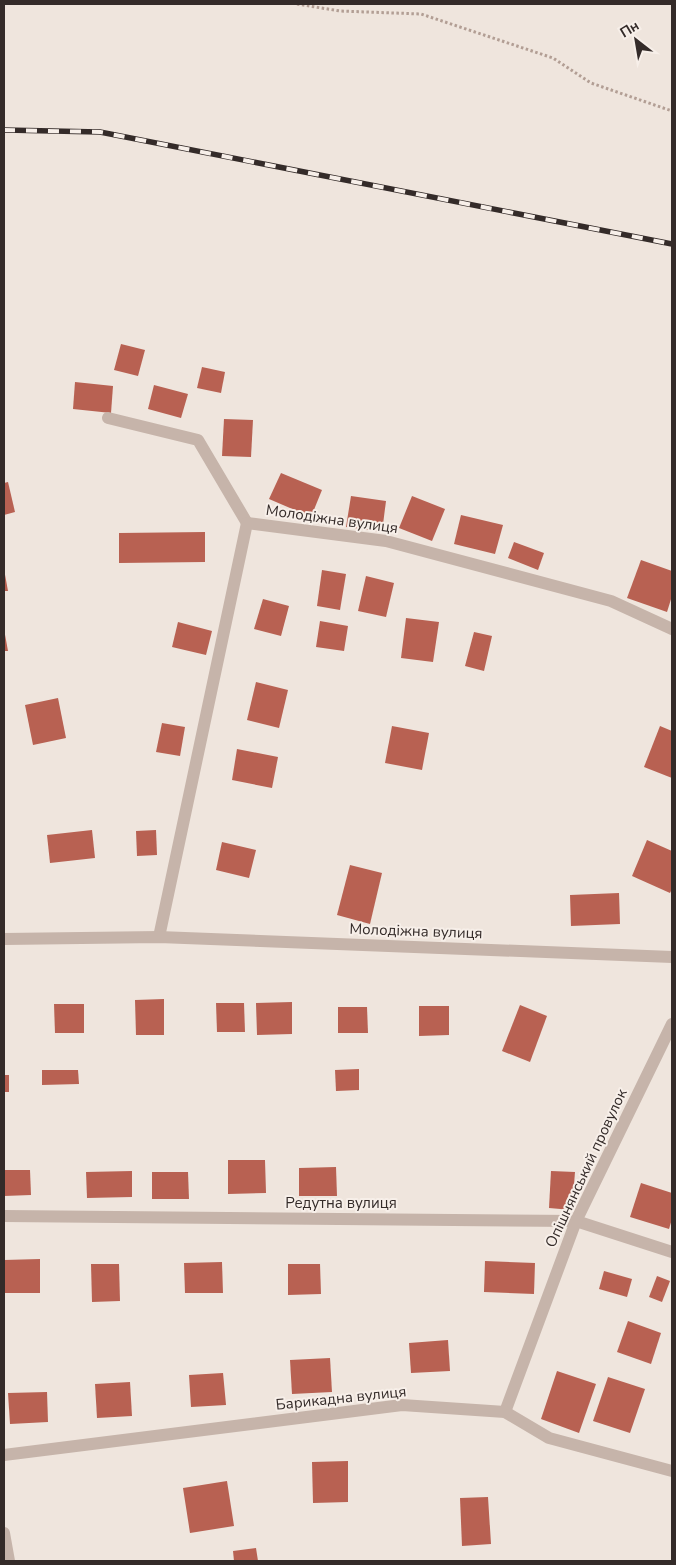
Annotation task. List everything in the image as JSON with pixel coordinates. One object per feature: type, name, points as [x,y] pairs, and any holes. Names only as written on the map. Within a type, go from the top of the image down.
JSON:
[{"type":"street","points":[[108,418],[198,440],[247,524]]},
{"type":"street","name":"Молодіжна вулиця","points":[[159,937],[247,524],[386,542],[612,601],[672,629]]},
{"type":"street","name":"Молодіжна вулиця","points":[[4,939],[159,937],[672,957]]},
{"type":"street","name":"Опішнянський провулок","points":[[505,1412],[576,1221],[672,1024]]},
{"type":"street","name":"Редутна вулиця","points":[[4,1216],[576,1221],[672,1252]]},
{"type":"street","name":"Барикадна вулиця","points":[[4,1455],[402,1406],[505,1412],[549,1438],[672,1470]]},
{"type":"street","points":[[4,1533],[9,1561]]},
{"type":"path","points":[[297,4],[340,11],[421,14],[553,58],[591,84],[672,111]]},
{"type":"building","points":[[121,344],[145,350],[138,376],[114,370]]},
{"type":"building","points":[[202,367],[225,372],[221,393],[197,388]]},
{"type":"building","points":[[75,382],[113,386],[111,413],[73,409]]},
{"type":"building","points":[[154,385],[188,394],[181,418],[148,409]]},
{"type":"building","points":[[224,419],[253,420],[251,457],[222,456]]},
{"type":"building","points":[[281,473],[322,490],[311,517],[269,499]]},
{"type":"building","points":[[8,482],[15,512],[4,515],[4,483]]},
{"type":"building","points":[[351,496],[386,501],[382,532],[346,527]]},
{"type":"building","points":[[412,496],[445,509],[432,541],[399,528]]},
{"type":"building","points":[[461,515],[503,525],[495,554],[454,544]]},
{"type":"building","points":[[205,532],[205,562],[119,563],[119,533]]},
{"type":"building","points":[[514,542],[544,553],[538,570],[508,558]]},
{"type":"building","points":[[641,560],[672,571],[672,596],[667,612],[627,598]]},
{"type":"building","points":[[4,569],[8,591],[4,591]]},
{"type":"building","points":[[322,570],[346,574],[340,610],[317,606]]},
{"type":"building","points":[[366,576],[394,583],[386,617],[358,611]]},
{"type":"building","points":[[263,599],[289,606],[281,636],[254,629]]},
{"type":"building","points":[[406,618],[439,622],[433,662],[401,658]]},
{"type":"building","points":[[320,621],[348,626],[344,651],[316,647]]},
{"type":"building","points":[[178,622],[212,631],[206,655],[172,647]]},
{"type":"building","points":[[4,629],[8,651],[4,651]]},
{"type":"building","points":[[474,632],[492,636],[484,671],[465,666]]},
{"type":"building","points":[[256,682],[288,690],[279,728],[247,720]]},
{"type":"building","points":[[58,698],[66,738],[33,745],[25,705]]},
{"type":"building","points":[[162,723],[185,727],[180,756],[156,752]]},
{"type":"building","points":[[392,726],[429,733],[422,770],[385,763]]},
{"type":"building","points":[[660,726],[672,731],[672,778],[644,767]]},
{"type":"building","points":[[237,749],[278,757],[272,788],[232,780]]},
{"type":"building","points":[[92,830],[95,858],[50,863],[47,835]]},
{"type":"building","points":[[156,830],[157,855],[137,856],[136,831]]},
{"type":"building","points":[[647,840],[672,851],[672,889],[670,893],[632,876]]},
{"type":"building","points":[[222,842],[256,850],[249,878],[216,870]]},
{"type":"building","points":[[350,865],[382,873],[370,924],[337,915]]},
{"type":"building","points":[[619,893],[620,924],[571,926],[570,895]]},
{"type":"building","points":[[164,999],[164,1035],[136,1035],[135,1000]]},
{"type":"building","points":[[292,1002],[292,1034],[257,1035],[256,1003]]},
{"type":"building","points":[[216,1003],[244,1003],[245,1032],[217,1032]]},
{"type":"building","points":[[54,1004],[84,1004],[84,1033],[55,1033]]},
{"type":"building","points":[[520,1005],[547,1016],[530,1062],[502,1051]]},
{"type":"building","points":[[419,1006],[449,1006],[449,1035],[419,1036]]},
{"type":"building","points":[[338,1007],[367,1007],[368,1033],[338,1033]]},
{"type":"building","points":[[359,1069],[359,1090],[336,1091],[335,1070]]},
{"type":"building","points":[[42,1070],[78,1070],[79,1084],[42,1085]]},
{"type":"building","points":[[4,1075],[9,1075],[9,1092],[4,1092]]},
{"type":"building","points":[[228,1160],[265,1160],[266,1193],[228,1194]]},
{"type":"building","points":[[336,1167],[337,1196],[299,1196],[299,1168]]},
{"type":"building","points":[[4,1170],[30,1170],[31,1195],[4,1196]]},
{"type":"building","points":[[132,1171],[132,1197],[87,1198],[86,1172]]},
{"type":"building","points":[[551,1171],[575,1172],[572,1210],[549,1208]]},
{"type":"building","points":[[152,1172],[188,1172],[189,1199],[152,1199]]},
{"type":"building","points":[[641,1183],[672,1193],[672,1219],[669,1229],[630,1217]]},
{"type":"building","points":[[40,1259],[40,1293],[4,1293],[4,1260]]},
{"type":"building","points":[[485,1261],[535,1263],[534,1294],[484,1292]]},
{"type":"building","points":[[222,1262],[223,1293],[185,1293],[184,1263]]},
{"type":"building","points":[[91,1264],[119,1264],[120,1301],[92,1302]]},
{"type":"building","points":[[288,1264],[320,1264],[321,1294],[288,1295]]},
{"type":"building","points":[[604,1271],[632,1279],[627,1297],[599,1289]]},
{"type":"building","points":[[657,1276],[670,1281],[662,1302],[649,1297]]},
{"type":"building","points":[[628,1321],[661,1333],[651,1364],[617,1352]]},
{"type":"building","points":[[448,1340],[450,1371],[411,1373],[409,1343]]},
{"type":"building","points":[[330,1358],[332,1392],[292,1394],[290,1360]]},
{"type":"building","points":[[557,1371],[596,1384],[579,1433],[541,1419]]},
{"type":"building","points":[[223,1373],[226,1405],[191,1407],[189,1375]]},
{"type":"building","points":[[608,1377],[645,1389],[630,1433],[593,1421]]},
{"type":"building","points":[[130,1382],[132,1416],[97,1418],[95,1384]]},
{"type":"building","points":[[47,1392],[48,1422],[10,1424],[8,1393]]},
{"type":"building","points":[[348,1461],[348,1502],[313,1503],[312,1462]]},
{"type":"building","points":[[227,1481],[234,1526],[190,1533],[183,1488]]},
{"type":"building","points":[[488,1497],[491,1544],[462,1546],[460,1498]]},
{"type":"building","points":[[256,1548],[258,1561],[234,1561],[233,1551]]},
{"type":"railway","points":[[4,130],[100,132],[672,244]]}]
